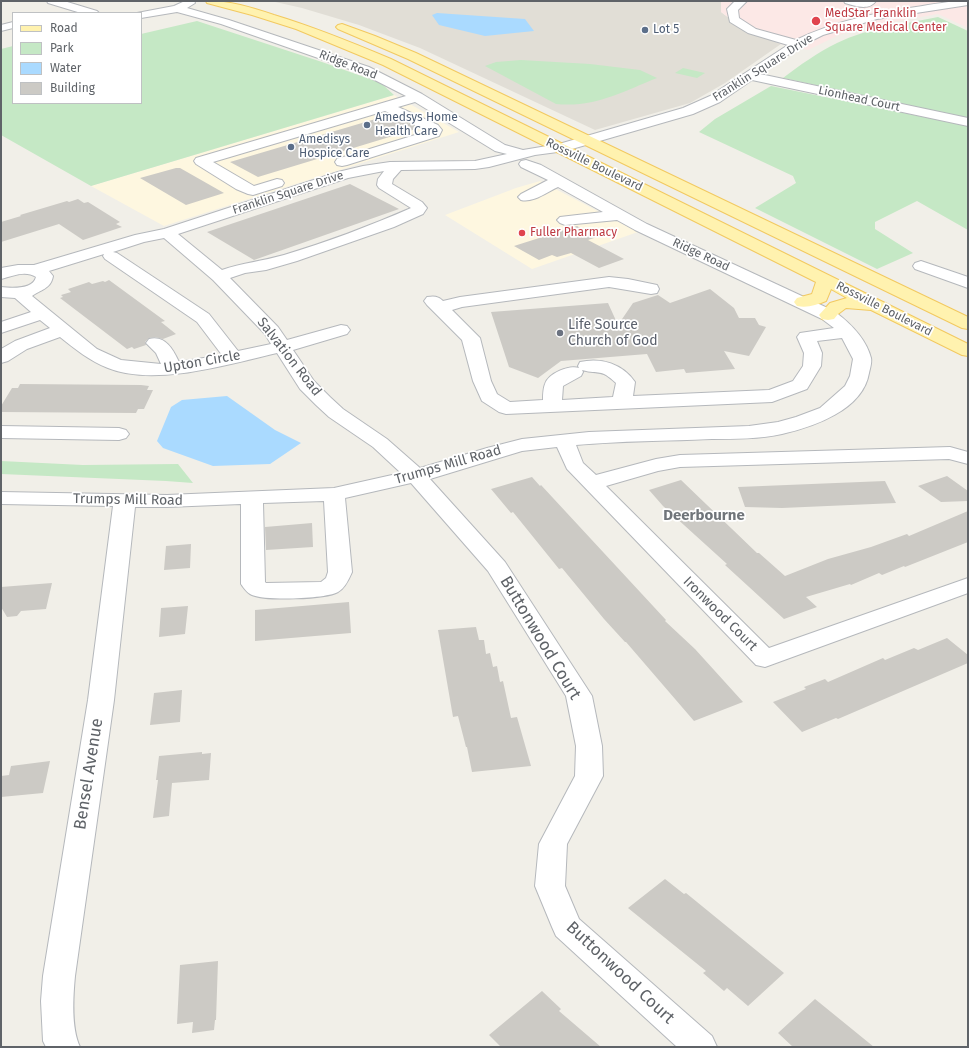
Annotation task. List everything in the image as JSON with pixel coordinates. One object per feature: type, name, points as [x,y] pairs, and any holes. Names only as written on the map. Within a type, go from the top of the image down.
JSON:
[{"type":"main road","name":"Rossville Boulevard","points":[[212,1],[278,19],[357,48],[968,351]]},
{"type":"main road","points":[[252,1],[272,6]]},
{"type":"main road","name":"Rossville Boulevard","points":[[330,23],[371,38],[412,56],[968,324]]},
{"type":"main road","points":[[803,302],[811,301],[820,297],[825,280]]},
{"type":"main road","points":[[828,315],[833,308],[841,304],[854,302],[877,306]]},
{"type":"street","points":[[52,1],[77,10],[88,12]]},
{"type":"street","points":[[142,15],[177,9],[194,1]]},
{"type":"street","points":[[742,1],[732,9],[734,20],[760,34],[802,42]]},
{"type":"street","points":[[850,1],[863,4],[871,1]]},
{"type":"street","name":"Franklin Square Drive","points":[[41,275],[141,238],[164,234],[343,175],[377,168],[398,166],[419,167],[444,173],[479,174],[587,140],[649,124],[688,111],[715,99],[802,42],[837,28],[876,16],[962,2]]},
{"type":"street","name":"Ridge Road","points":[[177,9],[225,22],[365,70],[417,97],[500,148],[524,159],[536,168],[618,215],[828,315],[853,339],[862,359]]},
{"type":"street","points":[[68,12],[77,10]]},
{"type":"street","points":[[1,28],[12,25]]},
{"type":"street","name":"Lionhead Court","points":[[751,76],[968,122]]},
{"type":"street","points":[[267,199],[241,186],[201,160],[417,97]]},
{"type":"street","points":[[253,191],[434,133],[433,128],[386,106]]},
{"type":"street","points":[[219,276],[243,268],[266,265],[291,258],[388,224],[418,211],[419,208],[417,205],[384,185],[387,177],[398,166]]},
{"type":"street","points":[[526,197],[558,181]]},
{"type":"street","points":[[565,220],[618,215]]},
{"type":"street","name":"Franklin Square Drive","points":[[41,275],[52,275],[111,256],[149,243],[164,234]]},
{"type":"street","name":"Salvation Road","points":[[164,234],[219,276],[272,331],[307,385],[323,401],[336,413],[380,443],[416,476]]},
{"type":"street","points":[[111,256],[203,318],[233,357]]},
{"type":"street","points":[[921,266],[968,284]]},
{"type":"street","points":[[1,274],[18,270],[41,275],[38,287],[22,292],[1,292]]},
{"type":"street","points":[[651,289],[609,282],[436,305],[471,338],[482,381],[489,396],[506,408],[772,396],[800,385],[812,366],[813,353],[806,337],[847,332]]},
{"type":"street","name":"Upton Circle","points":[[22,292],[24,298],[61,330],[91,353],[116,365],[160,370],[210,363],[282,347],[341,330]]},
{"type":"street","points":[[1,328],[42,314]]},
{"type":"street","points":[[1,357],[21,345],[61,330]]},
{"type":"street","points":[[154,343],[164,350],[172,368]]},
{"type":"street","name":"Trumps Mill Road","points":[[1,498],[167,501],[334,494],[416,476],[494,452],[522,446],[589,438],[749,432],[780,428],[827,412],[840,402],[854,388],[859,376],[862,359]]},
{"type":"street","points":[[552,406],[554,384],[561,378],[580,369],[601,365],[608,367],[626,382],[622,403]]},
{"type":"street","points":[[1,432],[119,434]]},
{"type":"street","name":"Ironwood Court","points":[[564,441],[574,465],[765,659],[968,585]]},
{"type":"street","points":[[592,483],[656,464],[680,461],[950,453],[968,458]]},
{"type":"street","name":"Buttonwood Court","points":[[416,476],[497,567],[579,696],[589,746],[589,776],[553,844],[550,886],[567,927],[700,1047]]},
{"type":"street","points":[[252,498],[253,584],[258,589],[264,591],[316,589],[331,587],[337,581],[340,572],[334,494]]},
{"type":"street","name":"Bensel Avenue","points":[[63,1047],[60,1041],[57,1001],[59,976],[101,700],[125,500]]},
{"type":"shaded area","points":[[271,1],[721,1],[721,12],[745,30],[781,44],[725,83],[690,103],[595,130],[420,48],[359,25],[302,8]]},
{"type":"shaded area","name":"MedStar Franklin Square Medical Center","points":[[721,1],[968,1],[968,28],[938,14],[871,26],[839,35],[808,50],[781,44],[745,30],[721,12]]},
{"type":"shaded area","points":[[394,95],[459,132],[164,226],[91,186]]},
{"type":"shaded area","points":[[540,181],[638,232],[532,269],[445,215],[516,188]]},
{"type":"green space","points":[[938,17],[968,31],[968,118],[783,78],[816,55],[849,38],[886,27]]},
{"type":"green space","points":[[197,21],[381,83],[394,95],[91,186],[1,135],[1,49],[12,46],[12,104],[142,104],[142,34]]},
{"type":"green space","points":[[521,60],[590,64],[640,70],[657,78],[608,98],[583,104],[556,104],[485,66],[496,62]]},
{"type":"green space","points":[[683,68],[705,73],[697,78],[675,73]]},
{"type":"green space","points":[[771,86],[968,126],[968,230],[917,201],[875,222],[875,229],[913,253],[877,269],[755,208],[796,183],[793,176],[699,132],[715,119]]},
{"type":"green space","points":[[1,461],[83,465],[178,464],[193,483],[1,474]]},
{"type":"water","points":[[437,13],[525,19],[534,31],[485,36],[439,25],[432,15]]},
{"type":"water","points":[[227,396],[275,430],[301,443],[270,464],[213,466],[163,448],[157,441],[171,407],[182,400]]},
{"type":"building","points":[[389,115],[419,128],[258,177],[230,162]]},
{"type":"building","points":[[180,168],[224,193],[186,205],[140,178]]},
{"type":"building","points":[[350,184],[399,209],[254,260],[207,232]]},
{"type":"building","points":[[78,199],[84,203],[88,202],[120,222],[116,224],[122,227],[83,240],[59,224],[1,242],[1,222],[21,216],[20,215]]},
{"type":"building","points":[[577,226],[597,237],[588,240],[624,259],[599,268],[571,253],[557,257],[552,255],[539,260],[514,246]]},
{"type":"building","points":[[109,280],[165,321],[161,322],[176,334],[163,339],[155,337],[149,338],[145,342],[146,345],[134,349],[132,347],[127,349],[60,298],[63,297],[61,295],[71,292],[68,289],[89,282],[92,284]]},
{"type":"building","name":"Life Source Church of God","points":[[710,289],[734,308],[739,318],[755,318],[759,325],[766,327],[749,356],[724,351],[735,369],[686,373],[684,369],[656,372],[647,354],[561,361],[538,378],[509,367],[491,312],[608,303],[618,325],[633,303],[658,295],[670,303]]},
{"type":"building","points":[[20,384],[141,385],[149,386],[147,390],[153,390],[144,409],[138,409],[136,413],[1,412],[1,406],[12,388],[18,388]]},
{"type":"building","points":[[947,476],[968,491],[968,501],[941,502],[918,486]]},
{"type":"building","points":[[532,477],[666,620],[665,621],[695,649],[743,702],[694,721],[626,642],[604,619],[562,568],[559,569],[513,512],[511,513],[491,489]]},
{"type":"building","points":[[681,480],[757,553],[759,553],[785,576],[828,559],[871,547],[907,534],[909,536],[968,511],[968,542],[882,575],[879,573],[851,585],[850,584],[806,597],[817,607],[784,619],[725,565],[727,564],[663,506],[649,490]]},
{"type":"building","points":[[885,481],[896,503],[782,508],[745,507],[738,487]]},
{"type":"building","points":[[312,523],[313,547],[266,550],[265,527]]},
{"type":"building","points":[[191,544],[190,568],[164,570],[166,546]]},
{"type":"building","points":[[52,583],[46,609],[21,611],[17,616],[7,617],[1,607],[1,587]]},
{"type":"building","points":[[349,602],[351,633],[255,641],[255,610]]},
{"type":"building","points":[[188,606],[185,634],[159,637],[161,608]]},
{"type":"building","points":[[476,627],[479,640],[484,640],[486,654],[490,653],[493,667],[497,666],[500,682],[503,681],[511,718],[517,717],[531,766],[472,772],[467,747],[458,716],[453,717],[438,630]]},
{"type":"building","points":[[947,638],[968,655],[968,663],[838,719],[836,718],[802,732],[773,702],[806,689],[804,687],[825,679],[828,682],[883,658],[885,660],[914,648],[918,650]]},
{"type":"building","points":[[182,690],[180,722],[150,725],[154,693]]},
{"type":"building","points":[[202,752],[202,754],[211,753],[209,780],[172,783],[169,816],[153,818],[158,780],[156,780],[159,756]]},
{"type":"building","points":[[50,761],[43,793],[1,797],[1,776],[9,775],[11,766]]},
{"type":"building","points":[[665,879],[684,894],[686,893],[784,973],[748,1006],[727,988],[724,991],[703,973],[706,971],[628,908]]},
{"type":"building","points":[[218,961],[216,1020],[214,1030],[192,1033],[193,1022],[177,1024],[180,965]]},
{"type":"building","points":[[542,991],[561,1009],[559,1011],[601,1047],[501,1047],[489,1035]]},
{"type":"building","points":[[815,999],[874,1047],[793,1047],[778,1033]]},
{"type":"place","name":"MedStar Franklin Square Medical Center","points":[[816,21]]},
{"type":"place","name":"Lot 5","points":[[645,30]]},
{"type":"place","name":"Amedsys Home Health Care","points":[[367,125]]},
{"type":"place","name":"Amedisys Hospice Care","points":[[291,147]]},
{"type":"place","name":"Fuller Pharmacy","points":[[522,233]]},
{"type":"place","name":"Life Source Church of God","points":[[560,333]]},
{"type":"district","name":"Deerbourne","points":[[704,516]]}]
